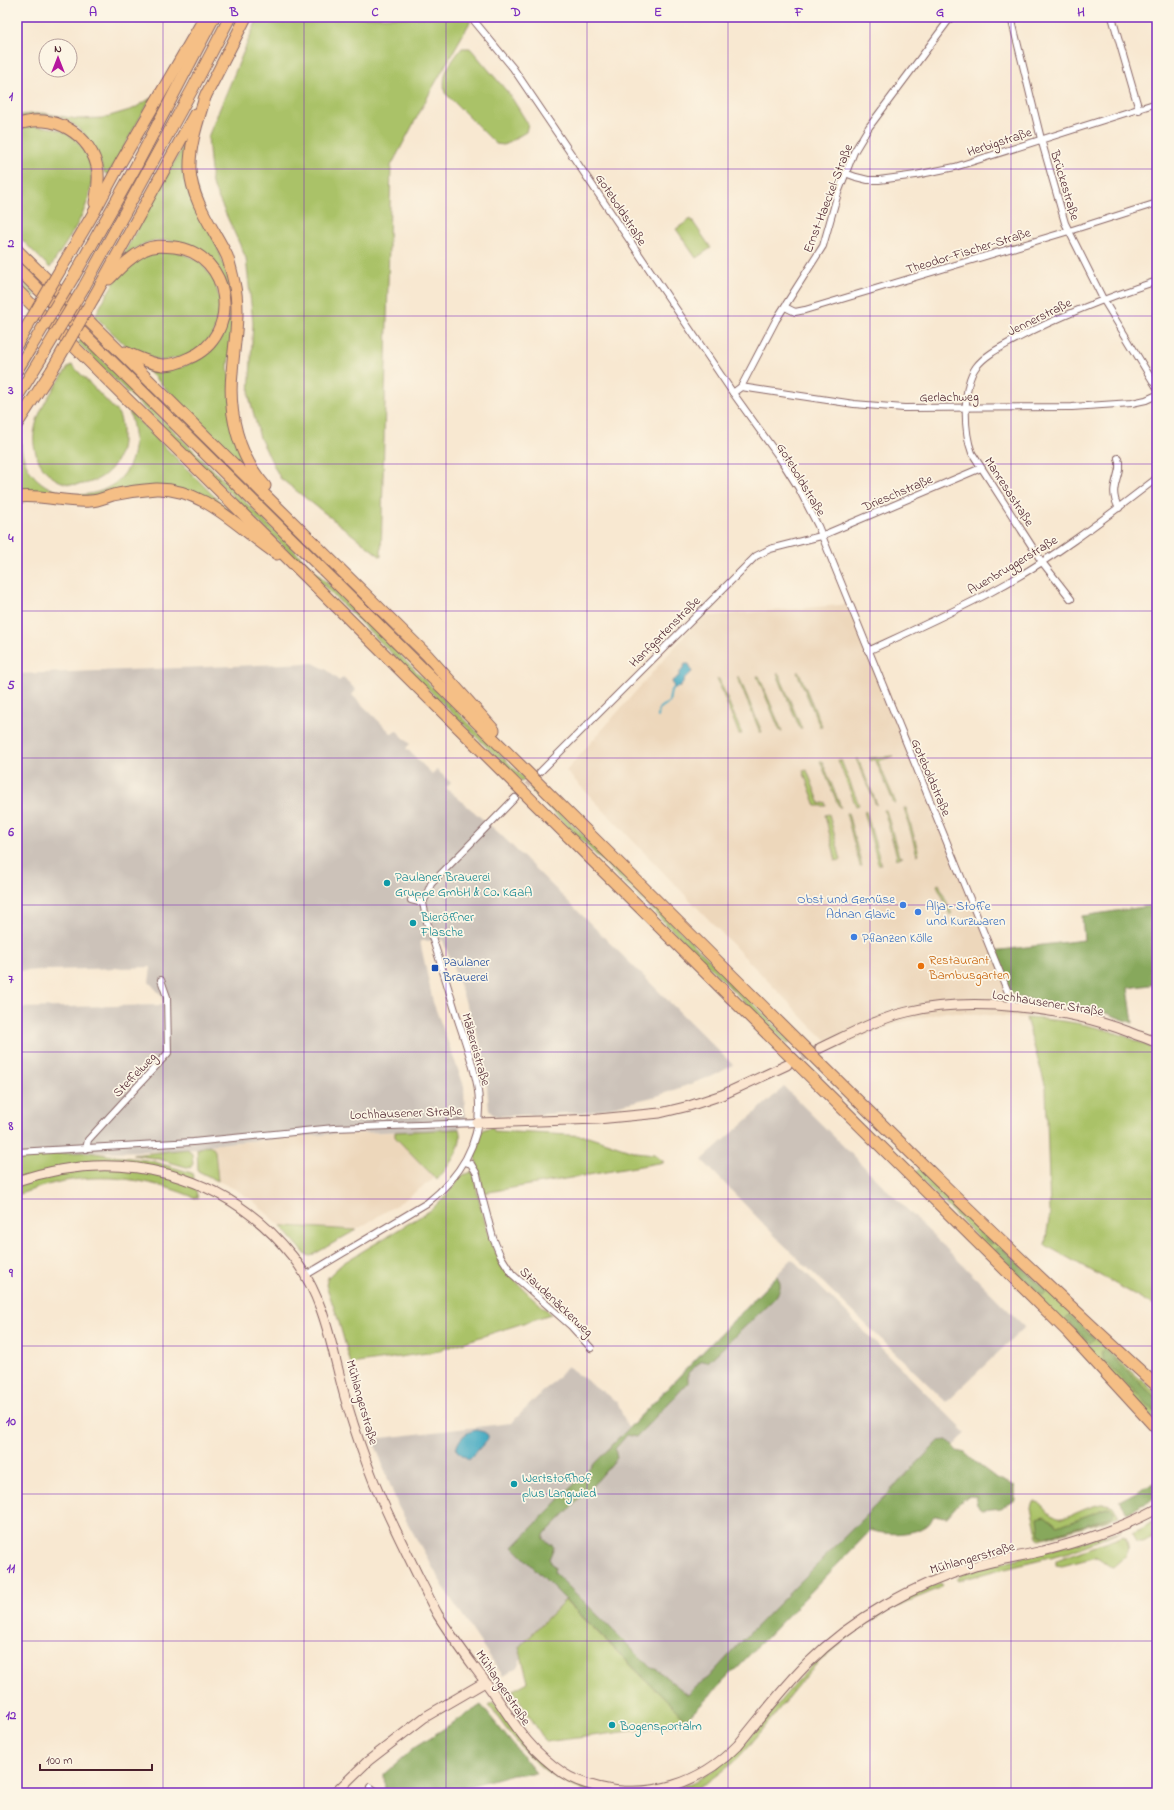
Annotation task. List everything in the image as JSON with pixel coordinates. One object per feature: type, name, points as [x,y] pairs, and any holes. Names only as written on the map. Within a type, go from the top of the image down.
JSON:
[{"type":"highway","points":[[20,340],[94,214],[125,155],[205,17]]},
{"type":"highway","points":[[17,370],[74,276],[135,168],[214,17]]},
{"type":"highway","points":[[17,397],[84,286],[193,88],[230,17]]},
{"type":"highway","points":[[17,424],[52,370],[101,286],[206,94],[246,17]]},
{"type":"highway","points":[[206,94],[191,148],[190,171],[199,204],[228,258],[235,284],[238,310],[232,374],[232,406],[238,436],[248,461],[260,480],[275,496],[277,506]]},
{"type":"highway","points":[[17,125],[39,120],[55,122],[66,126],[78,136],[92,152],[98,172],[98,190],[94,214]]},
{"type":"highway","points":[[101,286],[129,260],[145,249],[163,246],[181,248],[199,255],[213,269],[222,285],[225,304],[223,322],[214,340],[198,354],[178,363],[163,365],[150,362],[118,349]]},
{"type":"highway","points":[[17,250],[428,655],[497,734],[502,747]]},
{"type":"highway","points":[[17,268],[985,1224],[1073,1309],[1157,1386]]},
{"type":"highway","points":[[19,292],[1069,1333],[1157,1429]]},
{"type":"highway","points":[[17,497],[41,496],[73,502],[92,501],[135,491],[156,489],[174,490],[196,496],[215,507],[259,542],[298,568]]},
{"type":"main road","name":"Lochhausener Straße","points":[[820,1048],[887,1018],[923,1008],[953,1004],[1014,1007],[1105,1023],[1157,1043]]},
{"type":"main road","name":"Lochhausener Straße","points":[[478,1123],[598,1119],[660,1113],[689,1106],[722,1095],[787,1065]]},
{"type":"main road","name":"Mühlangerstraße","points":[[17,1181],[74,1166],[123,1166],[149,1169],[180,1177],[221,1196],[260,1221],[280,1242],[306,1275],[316,1292],[325,1317],[347,1405],[383,1503],[438,1615],[524,1739],[542,1757],[565,1775],[581,1782],[613,1790],[650,1791],[671,1786],[699,1776],[726,1757],[807,1664],[843,1634],[884,1606],[946,1575],[977,1566],[1074,1543],[1117,1527],[1157,1509]]},
{"type":"main road","points":[[335,1793],[368,1761],[424,1717],[485,1682]]},
{"type":"street","name":"Goteboldstraße","points":[[471,17],[513,68],[798,487],[821,536],[1014,1007]]},
{"type":"street","name":"Ernst-Haeckel-Straße","points":[[733,393],[741,387],[776,320],[823,246],[845,173],[854,152],[869,127],[951,17]]},
{"type":"street","name":"Brückestraße","points":[[1011,17],[1041,139],[1065,223],[1103,299],[1157,388]]},
{"type":"street","points":[[1112,17],[1139,110]]},
{"type":"street","name":"Herbigstraße","points":[[845,173],[868,180],[916,175],[955,167],[1041,139],[1139,110],[1157,103]]},
{"type":"street","name":"Theodor-Fischer-Straße","points":[[785,307],[795,312],[805,310],[1157,203]]},
{"type":"street","name":"Jennerstraße","points":[[967,406],[970,376],[984,358],[1057,318],[1103,299],[1157,281]]},
{"type":"street","name":"Gerlachweg","points":[[741,387],[881,407],[1080,407],[1132,404],[1157,395]]},
{"type":"street","name":"Manresastraße","points":[[967,406],[968,441],[981,468],[1042,562],[1071,598]]},
{"type":"street","points":[[1118,458],[1119,463],[1113,491],[1114,501],[1119,508]]},
{"type":"street","name":"Drieschstraße","points":[[821,536],[981,468]]},
{"type":"street","name":"Auenbruggerstraße","points":[[868,652],[992,591],[1042,562],[1119,508],[1157,478]]},
{"type":"street","name":"Hanfgartenstraße","points":[[540,772],[756,556],[770,549],[821,536]]},
{"type":"street","points":[[411,900],[423,903],[425,894],[437,876],[515,798]]},
{"type":"street","name":"Mälzereistraße","points":[[306,1275],[428,1204],[444,1190],[465,1162],[471,1148],[478,1123],[479,1100],[477,1082],[427,922],[423,903]]},
{"type":"street","name":"Steffelweg","points":[[86,1149],[88,1140],[168,1053],[167,997],[161,980]]},
{"type":"street","name":"Lochhausener Straße","points":[[17,1152],[193,1142],[334,1128],[478,1123]]},
{"type":"street","name":"Staudenäckerweg","points":[[465,1162],[471,1164],[477,1174],[491,1232],[505,1265],[512,1274],[571,1326],[591,1348]]},
{"type":"street","points":[[370,1787],[378,1793]]},
{"type":"shaded area","points":[[850,604],[955,854],[1010,991],[1018,997],[1026,1018],[946,1012],[901,1022],[868,1034],[836,1049],[814,1029],[566,771],[701,617]]},
{"type":"shaded area","name":"Paulaner Brauerei","points":[[313,663],[327,670],[339,681],[343,677],[356,690],[352,695],[392,734],[396,730],[410,744],[406,748],[432,774],[437,770],[451,783],[446,788],[499,833],[733,1065],[715,1075],[657,1096],[590,1112],[498,1116],[492,1114],[489,1109],[485,1065],[480,1042],[443,940],[420,941],[433,1002],[464,1086],[465,1118],[459,1129],[333,1134],[237,1142],[209,1145],[197,1149],[169,1151],[87,1152],[17,1156],[17,1008],[163,1005],[162,996],[149,982],[151,967],[17,971],[17,674]]},
{"type":"shaded area","points":[[784,1087],[1025,1327],[946,1402],[779,1240],[702,1160]]},
{"type":"shaded area","points":[[395,1132],[395,1137],[435,1178],[404,1200],[356,1230],[281,1226],[252,1200],[235,1189],[218,1181],[215,1151],[209,1145],[333,1134]]},
{"type":"shaded area","points":[[792,1259],[966,1433],[686,1720],[565,1600],[519,1647],[521,1658],[517,1667],[503,1676],[447,1593],[398,1506],[373,1439],[511,1423],[568,1367],[617,1402],[628,1428]]},
{"type":"green space","points":[[258,17],[473,17],[433,87],[391,166],[381,557],[280,478],[260,438],[249,396],[253,323],[246,258],[212,184],[208,137]]},
{"type":"green space","points":[[462,48],[470,48],[510,95],[528,124],[526,132],[504,145],[496,144],[445,93],[445,74],[450,64]]},
{"type":"green space","points":[[151,98],[109,174],[104,172],[91,144],[83,133],[73,124],[62,118],[49,115],[34,115],[17,119],[17,115],[43,113],[77,119],[103,118],[133,109]]},
{"type":"green space","points":[[29,126],[58,130],[76,140],[89,161],[92,177],[90,193],[85,209],[77,225],[50,268],[17,235],[17,131]]},
{"type":"green space","points":[[187,139],[186,158],[229,280],[233,315],[228,368],[244,460],[241,463],[142,365],[167,368],[182,367],[210,351],[221,337],[228,320],[229,302],[226,285],[218,268],[205,255],[188,245],[169,240],[149,242],[122,257]]},
{"type":"green space","points":[[691,219],[711,248],[696,258],[676,229]]},
{"type":"green space","points":[[174,250],[199,261],[214,279],[221,305],[213,335],[192,355],[162,361],[136,353],[125,345],[95,316],[111,287],[133,261],[142,255],[153,251]]},
{"type":"green space","points":[[17,276],[36,295],[33,297],[17,281]]},
{"type":"green space","points":[[81,339],[525,779],[522,782],[78,343]]},
{"type":"green space","points":[[72,365],[118,413],[121,420],[122,431],[122,442],[119,457],[111,468],[101,477],[88,483],[75,485],[62,482],[50,475],[38,459],[34,441],[34,432],[40,412],[69,366]]},
{"type":"green space","points":[[129,411],[237,519],[183,490],[85,497],[17,492],[17,431],[23,421],[22,454],[35,477],[56,491],[81,495],[106,489],[125,473],[134,447]]},
{"type":"green space","points":[[797,672],[799,672],[822,727],[820,727]]},
{"type":"green space","points":[[777,674],[779,674],[802,729],[800,729]]},
{"type":"green space","points":[[757,676],[759,676],[782,731],[780,731]]},
{"type":"green space","points":[[737,677],[739,677],[762,732],[760,732]]},
{"type":"green space","points":[[717,679],[719,679],[742,734],[739,734]]},
{"type":"green space","points":[[894,756],[878,761],[896,803],[894,803],[875,759],[871,761],[870,758]]},
{"type":"green space","points":[[856,759],[858,759],[877,804],[876,805]]},
{"type":"green space","points":[[838,760],[841,760],[859,805],[856,806]]},
{"type":"green space","points":[[820,761],[822,761],[841,807],[839,807]]},
{"type":"green space","points":[[807,770],[820,804],[825,802],[826,806],[816,806],[803,771]]},
{"type":"green space","points":[[534,786],[791,1041],[787,1044],[530,789]]},
{"type":"green space","points":[[904,808],[906,808],[919,854],[917,855]]},
{"type":"green space","points":[[884,810],[886,810],[899,856],[903,857],[895,859],[897,857]]},
{"type":"green space","points":[[864,811],[866,811],[881,864],[878,864]]},
{"type":"green space","points":[[846,813],[848,813],[862,866],[860,866]]},
{"type":"green space","points":[[829,814],[841,860],[836,861],[825,815]]},
{"type":"green space","points":[[939,884],[952,914],[950,915],[937,885]]},
{"type":"green space","points":[[1157,905],[1157,984],[1128,988],[1133,1023],[1100,1011],[1018,997],[1010,991],[993,951],[1084,940],[1082,916]]},
{"type":"green space","points":[[1026,1018],[1077,1023],[1110,1031],[1126,1036],[1157,1051],[1157,1307],[1045,1245],[1050,1213],[1046,1088]]},
{"type":"green space","points":[[493,1127],[494,1131],[588,1136],[636,1152],[654,1154],[664,1162],[483,1193],[474,1154],[481,1132],[485,1129]]},
{"type":"green space","points":[[459,1129],[460,1143],[458,1149],[437,1180],[395,1137],[395,1132]]},
{"type":"green space","points":[[209,1145],[215,1151],[218,1181],[198,1171],[197,1149]]},
{"type":"green space","points":[[188,1149],[192,1154],[193,1164],[190,1168],[155,1158],[133,1155]]},
{"type":"green space","points":[[87,1152],[152,1161],[192,1173],[198,1199],[145,1182],[110,1178],[92,1178],[55,1183],[17,1195],[17,1156]]},
{"type":"green space","points":[[921,1167],[1109,1351],[1157,1394],[1157,1422],[915,1173]]},
{"type":"green space","points":[[472,1172],[476,1181],[478,1196],[487,1228],[498,1257],[521,1287],[551,1314],[434,1352],[351,1364],[326,1285],[328,1277],[343,1263],[431,1210],[463,1175]]},
{"type":"green space","points":[[281,1226],[356,1230],[311,1256],[306,1255]]},
{"type":"green space","points":[[983,1231],[986,1232],[994,1243],[990,1244],[985,1240],[980,1233]]},
{"type":"green space","points":[[1001,1247],[1045,1290],[1046,1293],[1043,1296],[1004,1261],[995,1249]]},
{"type":"green space","points":[[777,1276],[780,1282],[780,1287],[775,1298],[708,1362],[701,1361],[688,1373],[688,1383],[636,1437],[627,1435],[615,1449],[617,1458],[597,1481],[544,1535],[544,1539],[554,1547],[549,1559],[555,1568],[554,1572],[651,1668],[656,1669],[688,1695],[696,1686],[708,1678],[742,1641],[939,1441],[947,1440],[957,1451],[965,1453],[995,1477],[1015,1486],[1015,1500],[1001,1508],[982,1510],[977,1505],[976,1499],[978,1497],[968,1496],[958,1504],[947,1517],[934,1516],[929,1524],[924,1528],[892,1534],[871,1530],[686,1720],[513,1547]]},
{"type":"green space","points":[[1069,1315],[1094,1339],[1090,1343],[1066,1318]]},
{"type":"green space","points":[[1104,1349],[1157,1399],[1157,1414],[1104,1360],[1101,1352]]},
{"type":"green space","points":[[1157,1481],[1157,1497],[1126,1512],[1119,1501]]},
{"type":"green space","points":[[1033,1502],[1040,1504],[1050,1514],[1057,1518],[1062,1518],[1095,1505],[1102,1504],[1113,1506],[1119,1516],[1040,1540],[1031,1508]]},
{"type":"green space","points":[[1110,1507],[1114,1511],[1113,1516],[1046,1537],[1040,1535],[1038,1518],[1045,1516],[1058,1526]]},
{"type":"green space","points":[[1157,1520],[1157,1535],[1142,1542],[1136,1542],[1132,1533]]},
{"type":"green space","points":[[1121,1531],[1070,1552],[958,1581],[957,1580],[961,1575],[979,1569]]},
{"type":"green space","points":[[1124,1536],[1128,1546],[1127,1553],[1113,1567],[1096,1557],[1062,1566],[1056,1565],[1056,1561],[1059,1559]]},
{"type":"green space","points":[[940,1583],[943,1585],[940,1588],[904,1603],[875,1618],[858,1629],[834,1649],[804,1678],[756,1738],[720,1773],[700,1786],[679,1793],[661,1793],[688,1784],[711,1772],[731,1757],[798,1680],[845,1637],[875,1616],[907,1598]]},
{"type":"green space","points":[[565,1600],[686,1720],[683,1724],[546,1742],[513,1690],[528,1682],[519,1647]]},
{"type":"green space","points":[[494,1702],[524,1745],[553,1772],[575,1784],[611,1793],[590,1791],[571,1785],[555,1777],[540,1766],[513,1737],[489,1705]]},
{"type":"green space","points":[[481,1705],[536,1773],[513,1774],[444,1793],[388,1793],[385,1790],[384,1775],[415,1747]]},
{"type":"water","points":[[685,664],[689,664],[692,672],[684,680],[680,687],[674,688],[672,681],[679,676]]},
{"type":"water","points":[[476,1430],[484,1432],[488,1435],[488,1439],[469,1460],[456,1450],[458,1443],[463,1437],[469,1432]]},
{"type":"waterway","points":[[658,717],[659,709],[669,702],[671,690],[674,688]]},
{"type":"tunnel","points":[[515,798],[535,777]]},
{"type":"tunnel","points":[[790,1063],[820,1048]]},
{"type":"place","name":"Paulaner Brauerei Gruppe GmbH & Co. KGaA","points":[[387,883]]},
{"type":"place","name":"Obst und Gemüse Adnan Glavic","points":[[903,905]]},
{"type":"place","name":"Alja – Stoffe und Kurzwaren","points":[[918,912]]},
{"type":"place","name":"Bieröffner Flasche","points":[[413,923]]},
{"type":"place","name":"Pflanzen Kölle","points":[[854,937]]},
{"type":"place","name":"Restaurant Bambusgarten","points":[[921,966]]},
{"type":"place","name":"Paulaner Brauerei","points":[[435,968]]},
{"type":"place","name":"Wertstoffhof plus Langwied","points":[[514,1484]]},
{"type":"place","name":"Bogensportalm","points":[[612,1725]]}]
